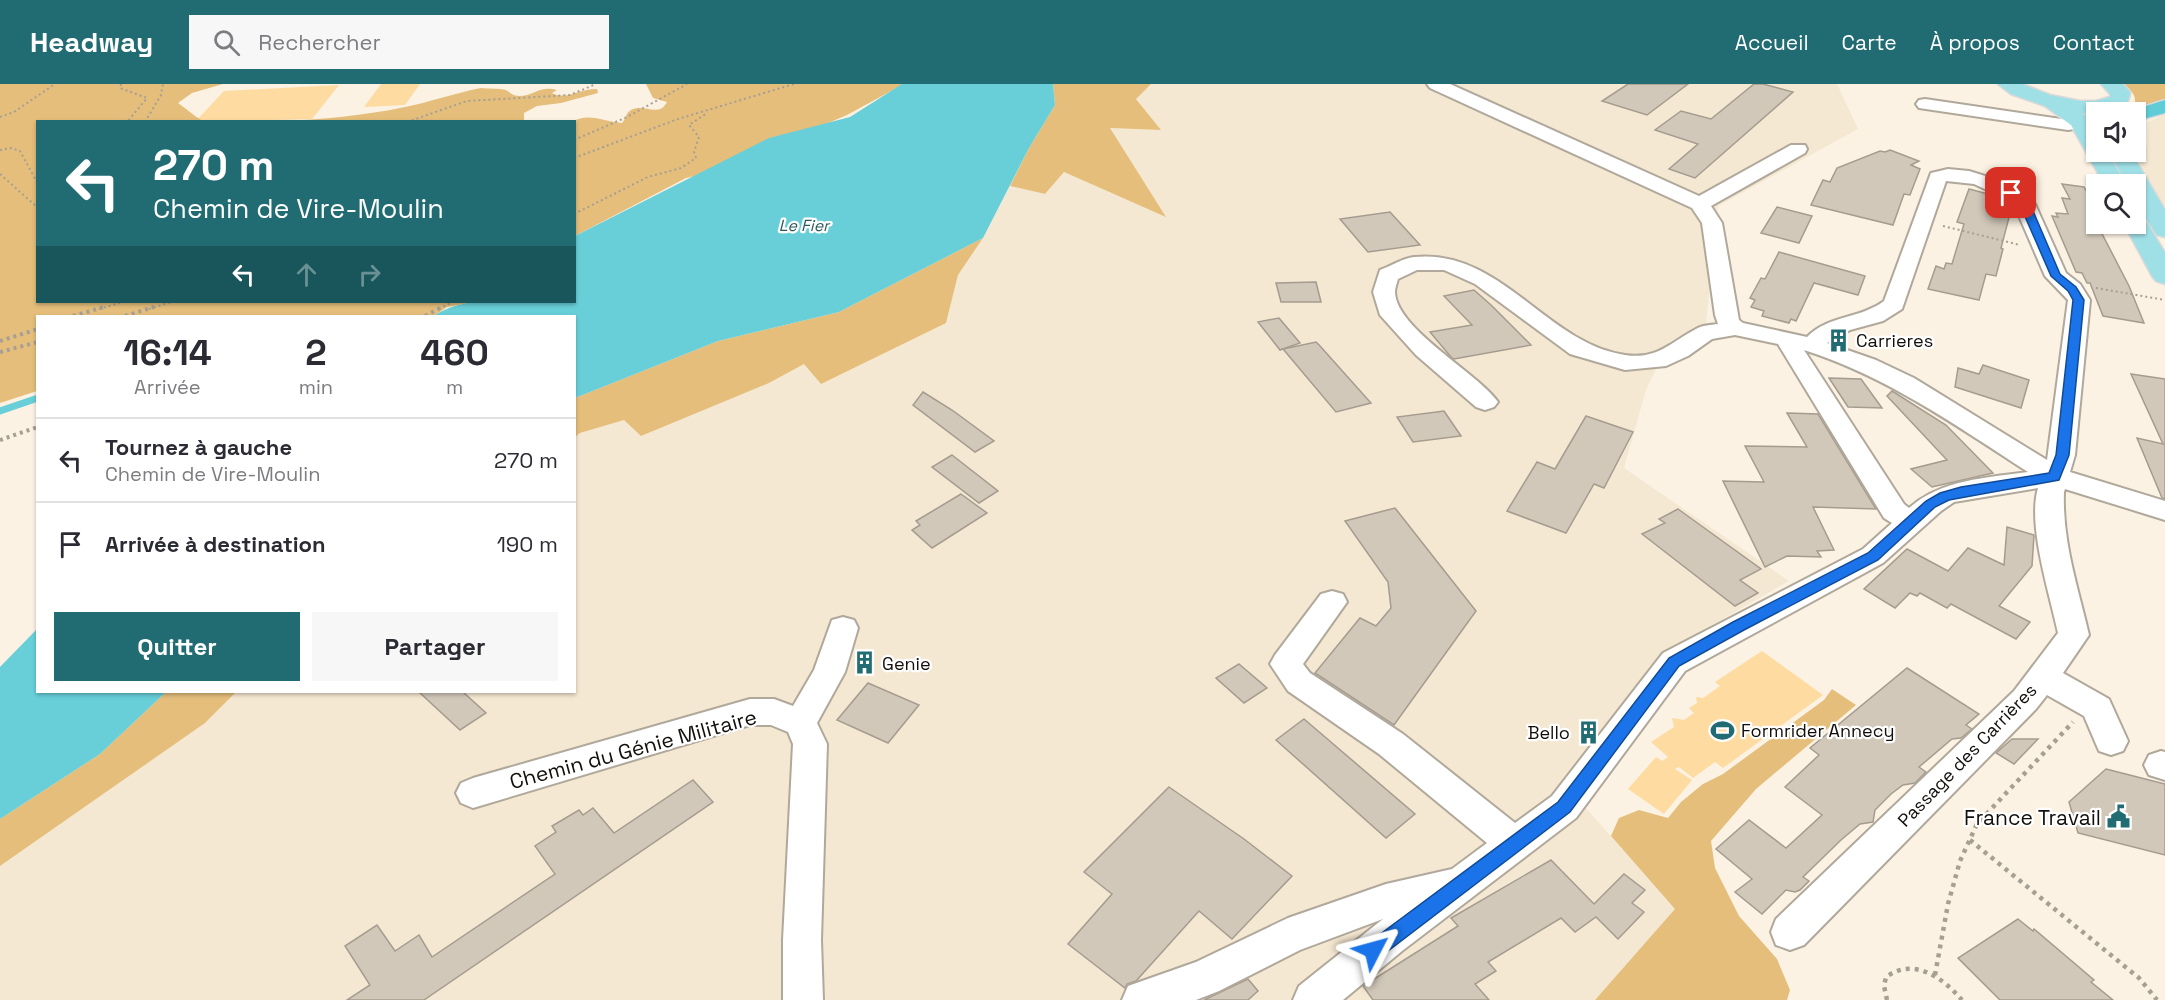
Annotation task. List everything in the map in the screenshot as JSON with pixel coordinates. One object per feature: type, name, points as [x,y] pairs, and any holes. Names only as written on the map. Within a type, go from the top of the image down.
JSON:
[{"type":"highway","points":[[2146,112],[2165,106]]},
{"type":"main road","points":[[2008,84],[2026,94],[2086,108]]},
{"type":"main road","points":[[2111,84],[2120,92],[2121,98],[2117,102]]},
{"type":"main road","points":[[2051,101],[2079,121],[2109,174]]},
{"type":"main road","points":[[2126,162],[2165,230]]},
{"type":"main road","points":[[2142,234],[2165,276]]},
{"type":"street","points":[[1436,84],[1700,204],[1712,223],[1726,315],[1729,323],[1735,328]]},
{"type":"street","points":[[1925,104],[2068,125]]},
{"type":"street","points":[[1700,204],[1798,149]]},
{"type":"street","points":[[1812,345],[1820,336],[1833,328],[1887,311],[1894,304],[1936,179],[1948,174],[1968,177],[2020,198],[2025,204],[2045,252]]},
{"type":"street","name":"Passage des Carrières","points":[[1790,932],[2025,700],[2074,635],[2055,556],[2049,510],[2050,492],[2062,455],[2079,300],[2072,289],[2056,276],[2045,252]]},
{"type":"street","points":[[1485,402],[1424,350],[1388,310],[1384,292],[1388,275],[1414,263],[1447,264],[1483,279],[1578,349],[1625,363],[1658,361],[1680,351],[1706,333],[1735,328],[1812,345],[1867,365],[1905,383],[2055,477],[2165,511]]},
{"type":"street","points":[[1787,338],[1792,351],[1894,512],[1910,522]]},
{"type":"street","points":[[1313,1000],[1388,938],[1564,807],[1674,662],[1873,556],[1931,504],[1953,494],[2055,477]]},
{"type":"street","points":[[1332,602],[1286,664],[1299,682],[1391,744],[1515,844]]},
{"type":"street","points":[[803,1000],[802,940],[810,744],[800,723],[830,672],[843,628]]},
{"type":"street","points":[[2042,678],[2097,708],[2111,741]]},
{"type":"street","name":"Chemin du Génie Militaire","points":[[473,793],[750,712],[774,712],[800,723]]},
{"type":"street","points":[[1142,1000],[1205,978],[1299,932],[1386,901],[1464,881]]},
{"type":"path","points":[[0,117],[14,112],[55,84]]},
{"type":"path","points":[[121,84],[120,88],[147,98],[129,120]]},
{"type":"path","points":[[146,120],[161,95],[163,84]]},
{"type":"path","points":[[413,120],[467,101],[570,95],[596,84]]},
{"type":"path","points":[[576,139],[627,117],[687,84]]},
{"type":"path","points":[[576,157],[678,119],[794,84]]},
{"type":"path","points":[[576,213],[648,177],[681,168],[696,158],[693,152],[699,137],[689,125],[713,109]]},
{"type":"path","points":[[0,150],[11,148],[20,151],[36,180]]},
{"type":"path","points":[[0,174],[36,206]]},
{"type":"path","points":[[1922,220],[2045,252]]},
{"type":"path","points":[[2115,291],[2165,300]]},
{"type":"path","points":[[77,315],[119,303]]},
{"type":"path","points":[[128,315],[168,303]]},
{"type":"path","points":[[427,315],[450,303]]},
{"type":"path","points":[[0,341],[36,330]]},
{"type":"path","points":[[0,352],[36,343]]},
{"type":"path","points":[[0,440],[36,429]]},
{"type":"path","points":[[1935,975],[1948,904],[1960,861],[1977,824],[2090,704]]},
{"type":"path","points":[[1970,840],[2139,978],[2157,1000]]},
{"type":"path","points":[[1887,1000],[1884,986],[1886,977],[1892,971],[1911,968],[1935,975],[1946,982],[1962,1000]]},
{"type":"shaded area","points":[[0,84],[223,84],[192,93],[178,103],[202,120],[36,120],[36,303],[469,303],[447,307],[435,315],[36,315],[36,391],[0,403]]},
{"type":"shaded area","points":[[381,84],[420,84],[405,105],[364,107]]},
{"type":"shaded area","points":[[646,84],[904,84],[847,115],[710,173],[686,178],[576,235],[576,120],[591,118],[622,123],[631,110],[636,108],[660,109],[667,102],[653,98]]},
{"type":"shaded area","points":[[1053,84],[1151,84],[1136,99],[1161,130],[1110,128],[1166,217],[1064,172],[1045,194],[1010,186],[1029,148],[1055,105]]},
{"type":"shaded area","points":[[1151,84],[1837,84],[1858,129],[1718,206],[1706,324],[1669,342],[1646,390],[1624,468],[1789,581],[1667,651],[1568,788],[1676,909],[1595,1000],[0,1000],[0,866],[205,723],[235,693],[576,693],[576,436],[624,420],[708,407],[769,383],[804,364],[946,323],[958,275],[983,238],[1010,186],[1045,194],[1064,172],[1165,216],[1110,128],[1160,130],[1136,98]]},
{"type":"shaded area","points":[[2124,84],[2165,84],[2165,100],[2146,107],[2146,102],[2135,102],[2130,90]]},
{"type":"shaded area","points":[[339,85],[312,119],[197,120],[224,91]]},
{"type":"shaded area","points":[[481,88],[503,89],[519,96],[546,89],[557,90],[552,93],[562,96],[591,89],[597,89],[598,93],[561,103],[537,106],[524,113],[524,120],[300,120],[373,113]]},
{"type":"shaded area","points":[[2165,114],[2165,217],[2146,185],[2146,174],[2139,174],[2137,170],[2140,162],[2146,162],[2148,122]]},
{"type":"shaded area","points":[[983,238],[958,275],[946,323],[821,384],[804,364],[769,383],[641,436],[624,420],[576,436],[576,398],[718,341],[839,312]]},
{"type":"shaded area","name":"Formrider Annecy","points":[[1762,651],[1823,695],[1723,768],[1715,762],[1693,778],[1679,767],[1675,769],[1692,780],[1664,814],[1628,789],[1656,757],[1662,761],[1668,757],[1651,742],[1674,727],[1672,718],[1684,720],[1694,713],[1689,708],[1697,703],[1696,697],[1703,698],[1720,686],[1715,682]]},
{"type":"shaded area","points":[[1832,689],[1856,705],[1756,789],[1711,841],[1715,868],[1739,916],[1777,959],[1790,990],[1787,1000],[1595,1000],[1675,909],[1611,836],[1619,818],[1639,810],[1668,818],[1681,802],[1703,784],[1723,774],[1824,700]]},
{"type":"shaded area","points":[[165,693],[235,693],[205,723],[0,866],[0,819],[100,754]]},
{"type":"water","name":"Le Fier","points":[[902,84],[1053,84],[1055,105],[1029,148],[983,238],[839,312],[718,341],[576,398],[576,315],[436,315],[470,303],[576,303],[576,235],[769,138],[850,117]]},
{"type":"water","points":[[36,630],[36,693],[165,693],[100,754],[0,819],[0,667]]},
{"type":"building","points":[[1628,84],[1688,84],[1647,115],[1602,101]]},
{"type":"building","points":[[1754,84],[1763,84],[1793,92],[1695,178],[1669,169],[1698,144],[1655,130],[1681,111],[1711,119]]},
{"type":"building","points":[[1890,150],[1919,161],[1911,165],[1920,169],[1910,195],[1904,194],[1893,225],[1811,205],[1823,180],[1830,182],[1837,168],[1880,151]]},
{"type":"building","points":[[2062,184],[2084,187],[2086,190],[2086,234],[2102,234],[2129,286],[2144,323],[2103,316],[2090,283],[2087,283],[2082,273],[2076,272],[2052,216],[2058,217],[2056,213],[2068,214],[2062,198],[2070,199]]},
{"type":"building","points":[[1969,189],[1992,195],[2000,199],[1999,203],[2012,206],[1996,276],[1986,274],[1979,300],[1928,289],[1936,266],[1944,269],[1946,263],[1952,264],[1964,224],[1957,222]]},
{"type":"building","points":[[1777,207],[1812,216],[1799,243],[1761,233]]},
{"type":"building","points":[[1390,212],[1420,245],[1368,252],[1340,219]]},
{"type":"building","points":[[1779,252],[1865,276],[1858,295],[1814,283],[1796,321],[1791,319],[1789,323],[1762,316],[1764,311],[1751,307],[1755,300],[1750,298],[1761,278],[1765,279]]},
{"type":"building","points":[[1316,282],[1321,302],[1281,302],[1276,283]]},
{"type":"building","points":[[1474,290],[1531,345],[1454,359],[1451,357],[1430,332],[1472,325],[1444,296]]},
{"type":"building","points":[[1279,318],[1300,343],[1280,350],[1258,322]]},
{"type":"building","points":[[1316,342],[1371,403],[1336,412],[1283,349]]},
{"type":"building","points":[[1983,365],[2029,380],[2021,408],[1955,387],[1958,368],[1979,374]]},
{"type":"building","points":[[2131,374],[2165,379],[2165,499],[2162,498],[2137,438],[2163,444]]},
{"type":"building","points":[[1829,378],[1861,379],[1882,408],[1848,407]]},
{"type":"building","points":[[1892,391],[1946,425],[1993,473],[1932,487],[1911,469],[1947,460],[1887,396]]},
{"type":"building","points":[[923,392],[994,441],[975,452],[913,405]]},
{"type":"building","points":[[1444,411],[1461,436],[1413,442],[1397,417]]},
{"type":"building","points":[[1787,413],[1818,414],[1876,509],[1813,507],[1834,550],[1817,551],[1821,557],[1787,556],[1765,567],[1723,481],[1764,482],[1745,446],[1807,447]]},
{"type":"building","points":[[1586,416],[1633,432],[1604,488],[1594,484],[1566,533],[1507,511],[1537,462],[1555,469]]},
{"type":"building","points":[[952,455],[998,491],[979,503],[932,467]]},
{"type":"building","points":[[961,494],[987,513],[932,548],[912,530],[920,525],[916,521]]},
{"type":"building","points":[[1395,508],[1476,611],[1394,725],[1315,673],[1360,618],[1376,626],[1391,608],[1388,582],[1345,521]]},
{"type":"building","points":[[1678,509],[1761,569],[1740,580],[1758,593],[1735,606],[1642,534],[1665,523],[1659,519]]},
{"type":"building","points":[[2007,527],[2034,535],[2032,566],[1999,606],[2030,622],[2016,639],[1951,604],[1947,608],[1920,593],[1917,596],[1910,593],[1895,608],[1864,589],[1907,549],[1948,571],[1968,548],[2004,565]]},
{"type":"building","points":[[1239,664],[1267,688],[1244,703],[1216,678]]},
{"type":"building","points":[[1907,668],[1979,714],[1966,725],[1972,729],[1961,738],[1952,739],[1919,767],[1926,772],[1915,783],[1903,785],[1891,794],[1875,810],[1873,822],[1860,824],[1841,840],[1803,877],[1809,881],[1800,890],[1795,892],[1786,890],[1762,914],[1735,892],[1752,879],[1716,849],[1749,820],[1786,848],[1822,815],[1785,787],[1819,755],[1810,748]]},
{"type":"building","points":[[868,683],[919,705],[888,743],[837,720]]},
{"type":"building","points":[[420,693],[464,693],[486,713],[460,730]]},
{"type":"building","points":[[1304,719],[1415,814],[1386,838],[1276,740]]},
{"type":"building","points":[[2012,739],[2038,739],[2014,764],[1996,753]]},
{"type":"building","name":"France Travail","points":[[2106,769],[2165,784],[2165,855],[2078,833],[2069,802]]},
{"type":"building","points":[[693,780],[713,802],[424,1000],[347,1000],[370,985],[345,946],[377,925],[395,951],[419,935],[432,957],[555,874],[535,846],[556,832],[552,826],[579,810],[583,815],[593,808],[614,833]]},
{"type":"building","points":[[1169,787],[1244,839],[1292,876],[1232,939],[1199,911],[1136,981],[1127,984],[1125,988],[1068,944],[1112,894],[1084,872]]},
{"type":"building","points":[[1551,860],[1594,904],[1624,874],[1645,890],[1632,903],[1644,912],[1618,939],[1596,917],[1575,932],[1561,918],[1488,962],[1496,971],[1475,984],[1489,1000],[1373,1000],[1363,986],[1458,926],[1451,918]]},
{"type":"building","points":[[2018,919],[2033,931],[2034,929],[2094,980],[2091,982],[2113,1000],[2000,1000],[1958,958]]},
{"type":"building","points":[[1248,979],[1258,991],[1248,1000],[1204,1000]]},
{"type":"waterway","points":[[0,411],[36,399]]},
{"type":"place","name":"Carrieres","points":[[1838,340]]},
{"type":"place","name":"Genie","points":[[864,663]]},
{"type":"place","name":"Formrider Annecy","points":[[1723,730]]},
{"type":"place","name":"Bello","points":[[1588,732]]},
{"type":"place","name":"France Travail","points":[[2119,817]]},
{"type":"route","points":[[1373,950],[1564,807],[1674,662],[1873,556],[1931,504],[1944,496],[1961,491],[2055,477],[2062,455],[2079,300],[2076,293],[2056,276],[2025,204],[2011,193]]}]
